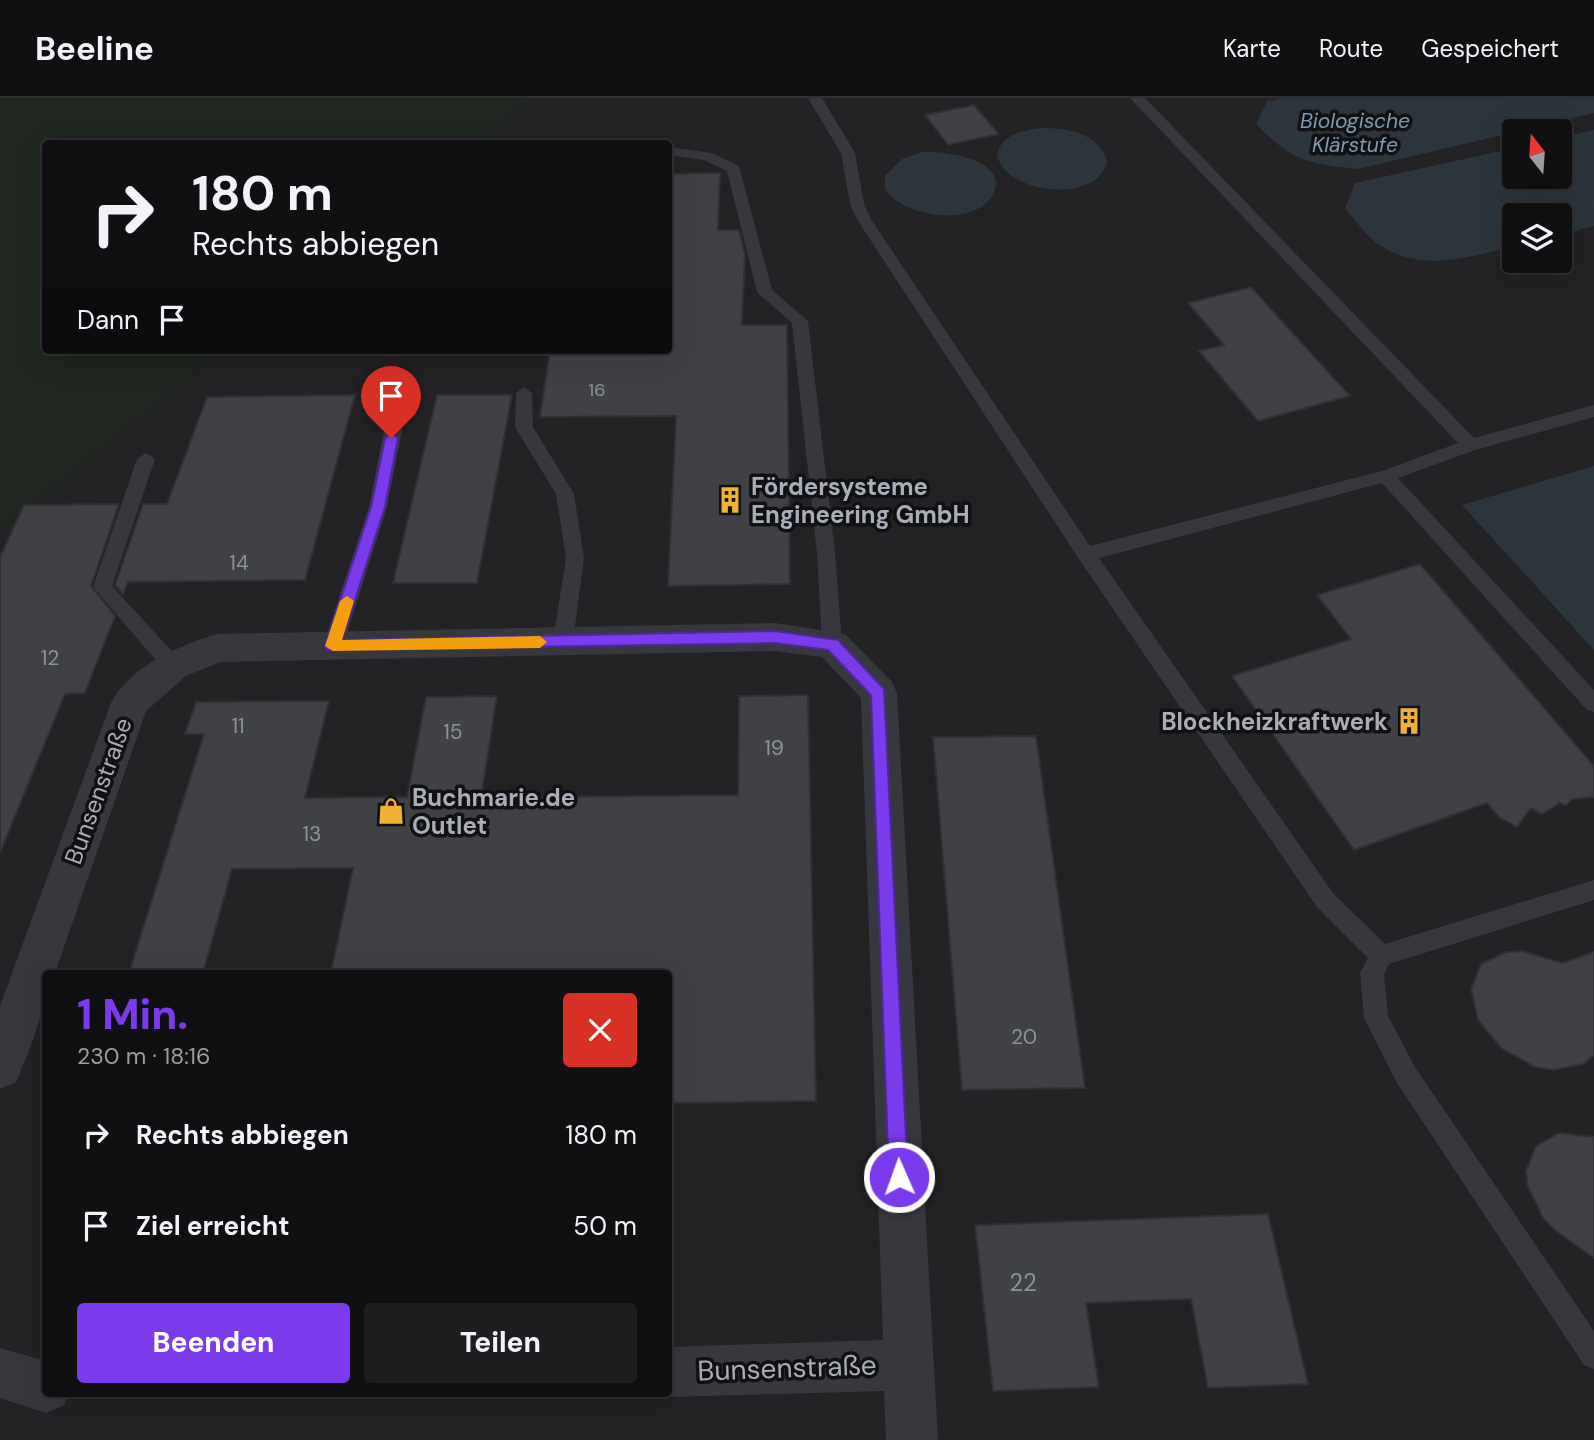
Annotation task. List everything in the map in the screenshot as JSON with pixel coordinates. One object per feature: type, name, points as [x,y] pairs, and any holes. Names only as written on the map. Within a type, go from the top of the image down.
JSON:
[{"type":"street","name":"Bunsenstraße","points":[[0,1067],[130,703],[173,666],[217,648],[775,637],[832,645],[879,693],[906,1365],[912,1440]]},
{"type":"street","name":"Bunsenstraße","points":[[672,1372],[906,1365]]},
{"type":"street","points":[[0,1373],[42,1386]]},
{"type":"lane","points":[[815,98],[848,153],[857,204],[864,221],[1086,554],[1325,900],[1381,956]]},
{"type":"lane","points":[[1137,98],[1470,445]]},
{"type":"lane","points":[[672,152],[707,156],[734,169],[765,292],[800,321],[826,553],[832,645]]},
{"type":"lane","points":[[524,393],[524,427],[565,494],[575,558],[563,641]]},
{"type":"lane","points":[[1086,554],[1386,476],[1470,445],[1594,411]]},
{"type":"lane","points":[[333,646],[378,507],[396,415]]},
{"type":"lane","points":[[146,458],[102,587],[173,666]]},
{"type":"lane","points":[[1386,476],[1594,704]]},
{"type":"lane","points":[[1594,890],[1381,956],[1372,973],[1376,1018],[1406,1075],[1594,1355]]},
{"type":"shaded area","points":[[0,98],[534,98],[482,140],[42,140],[42,354],[218,354],[0,531]]},
{"type":"shaded area","points":[[534,98],[1594,98],[1594,1440],[0,1440],[0,531],[218,354],[672,354],[672,140],[482,140]]},
{"type":"water","name":"Biologische Klärstufe","points":[[1282,98],[1594,98],[1594,113],[1569,119],[1502,119],[1502,135],[1358,169],[1313,162],[1280,146],[1256,124],[1267,101]]},
{"type":"water","points":[[1043,128],[1071,131],[1097,144],[1107,160],[1101,174],[1089,184],[1072,189],[1053,189],[1034,186],[1017,179],[1004,169],[997,155],[1003,142],[1014,134]]},
{"type":"water","name":"Biologische Klärstufe","points":[[1594,130],[1594,226],[1572,232],[1572,203],[1502,203],[1502,249],[1463,258],[1429,261],[1396,254],[1375,242],[1345,209],[1355,183],[1502,151],[1502,189],[1572,189],[1572,135]]},
{"type":"water","points":[[922,152],[959,156],[985,166],[993,174],[996,184],[992,196],[982,206],[970,212],[954,215],[922,212],[894,199],[885,189],[885,176],[902,159]]},
{"type":"water","points":[[1594,466],[1594,650],[1462,505]]},
{"type":"building","points":[[974,105],[999,134],[948,145],[925,115]]},
{"type":"building","points":[[720,173],[718,230],[739,230],[745,254],[742,325],[787,325],[790,584],[668,586],[676,416],[540,417],[549,354],[672,354],[672,174]]},
{"type":"building","points":[[1251,287],[1350,396],[1258,421],[1199,351],[1224,345],[1188,303]]},
{"type":"building","points":[[355,395],[305,580],[128,582],[123,594],[115,585],[143,504],[167,504],[207,397]]},
{"type":"building","points":[[437,395],[512,395],[477,583],[393,583]]},
{"type":"building","points":[[119,504],[91,586],[115,616],[85,693],[65,694],[0,853],[0,557],[24,505]]},
{"type":"building","name":"Blockheizkraftwerk","points":[[1420,564],[1594,766],[1594,797],[1572,799],[1566,806],[1560,803],[1542,814],[1531,808],[1517,827],[1499,817],[1487,803],[1354,850],[1232,676],[1351,639],[1317,595]]},
{"type":"building","points":[[808,695],[816,1101],[672,1103],[672,970],[332,970],[353,868],[232,869],[204,970],[130,970],[204,734],[185,734],[196,702],[329,701],[305,798],[407,797],[426,697],[497,696],[481,798],[738,795],[739,696]]},
{"type":"building","points":[[1036,736],[1085,1088],[962,1090],[933,737]]},
{"type":"building","points":[[1522,951],[1562,963],[1594,952],[1594,1055],[1584,1064],[1553,1070],[1535,1067],[1501,1048],[1478,1020],[1471,989],[1481,964],[1506,952]]},
{"type":"building","points":[[1559,1133],[1594,1137],[1594,1258],[1556,1231],[1543,1218],[1528,1187],[1526,1171],[1536,1146]]},
{"type":"building","points":[[1268,1214],[1308,1384],[1208,1388],[1191,1299],[1086,1303],[1099,1387],[993,1391],[975,1225]]},
{"type":"slow traffic","points":[[347,601],[333,646],[540,642]]},
{"type":"place","name":"Fördersysteme Engineering GmbH","points":[[730,500]]},
{"type":"place","name":"Blockheizkraftwerk","points":[[1409,721]]},
{"type":"place","name":"Buchmarie.de Outlet","points":[[391,811]]},
{"type":"route","points":[[391,438],[378,507],[333,646],[775,637],[832,645],[879,693],[899,1177]]}]
